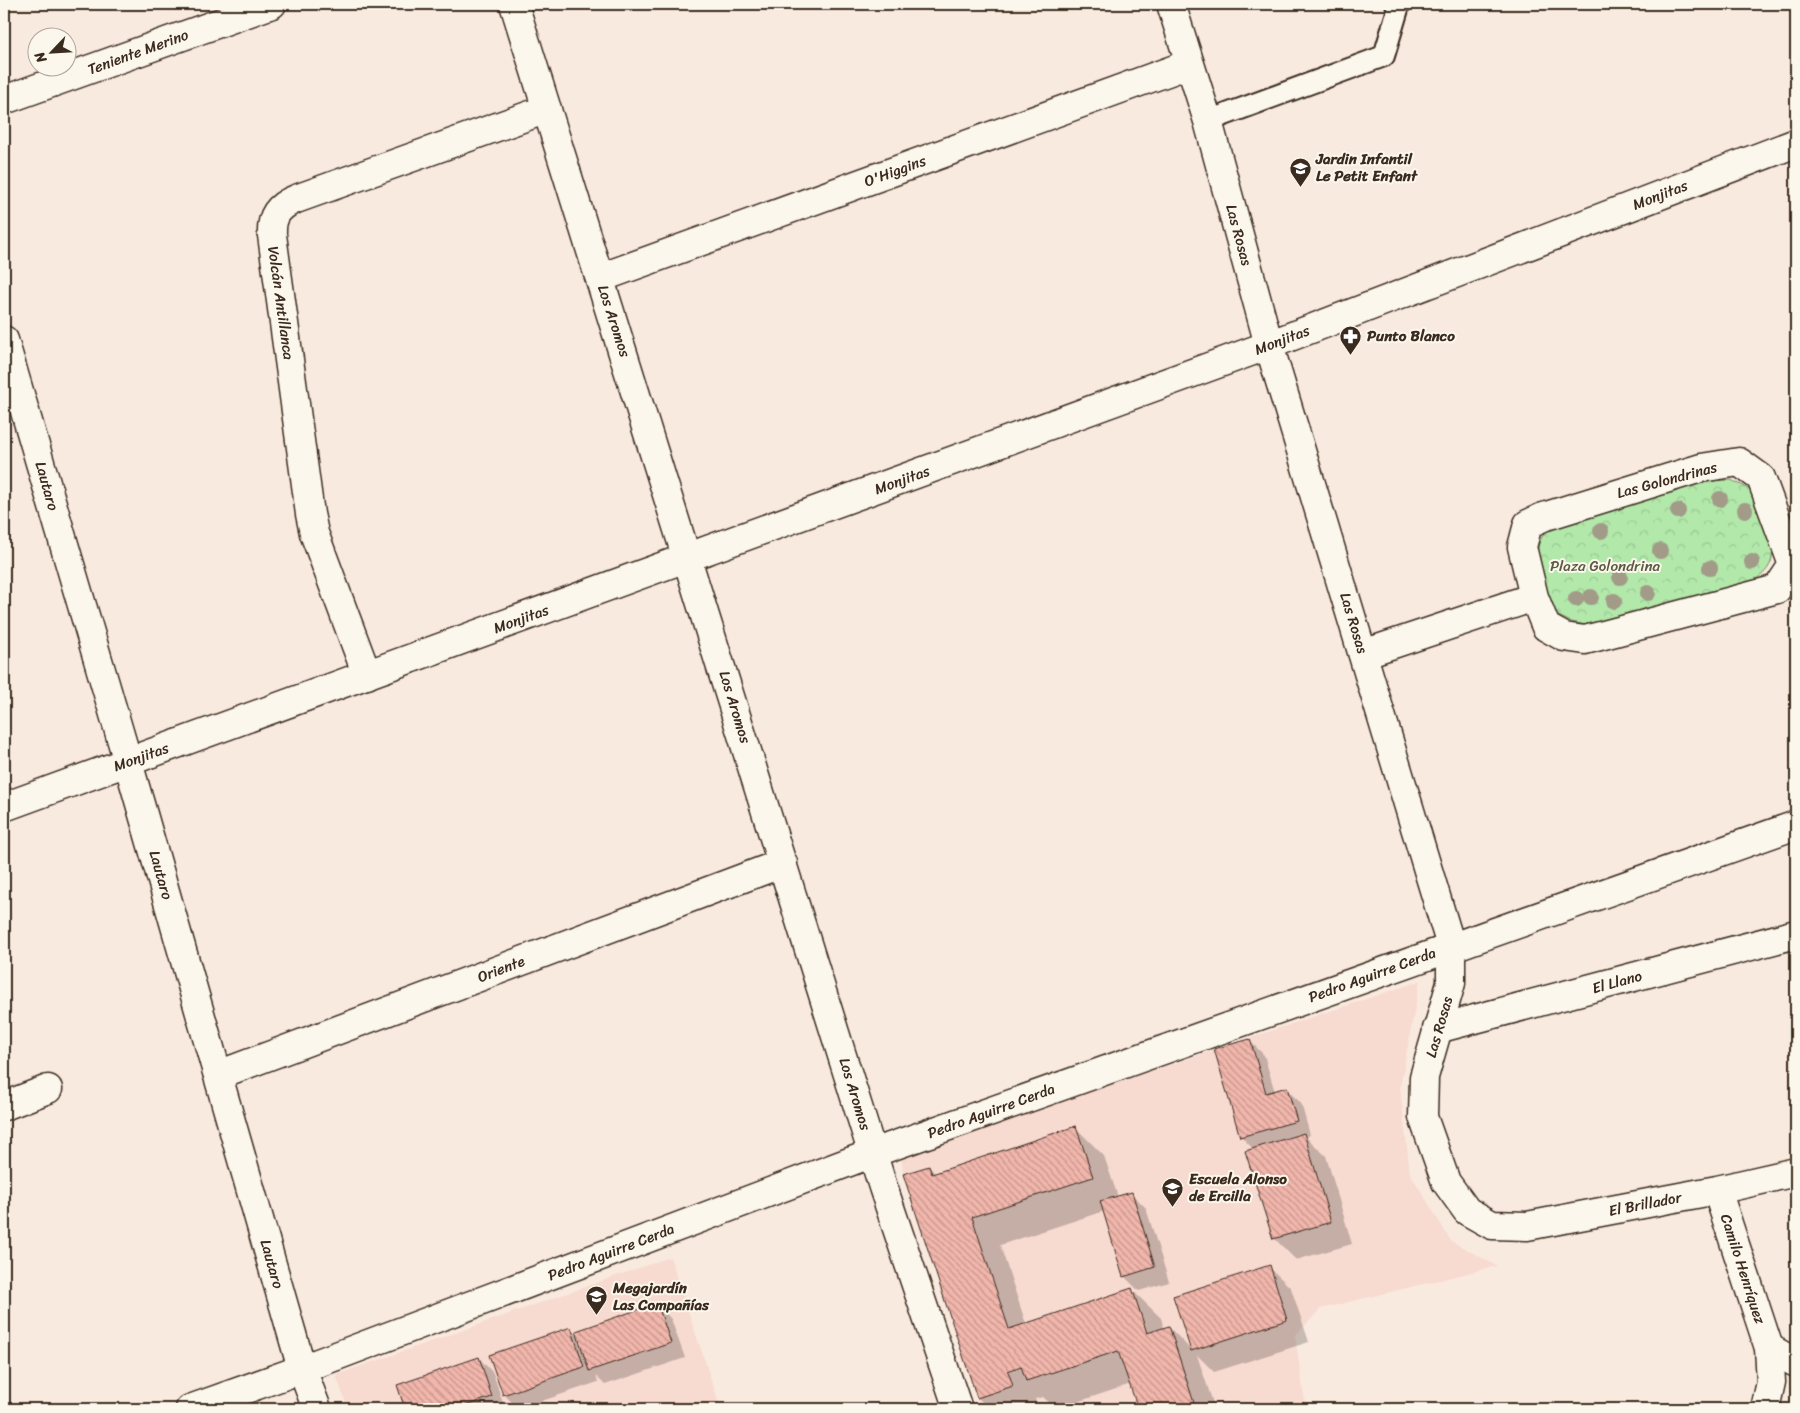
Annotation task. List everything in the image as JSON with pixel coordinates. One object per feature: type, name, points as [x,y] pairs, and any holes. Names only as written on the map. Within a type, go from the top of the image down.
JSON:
[{"type":"street","name":"Teniente Merino","points":[[4,100],[272,4]]},
{"type":"street","name":"Los Aromos","points":[[514,4],[689,558],[873,1153],[958,1409]]},
{"type":"street","name":"Las Rosas","points":[[1171,4],[1208,121],[1269,345],[1451,946],[1451,983],[1424,1077],[1423,1118],[1446,1182],[1467,1210],[1492,1225]]},
{"type":"street","name":"O'Higgins","points":[[600,278],[1189,64]]},
{"type":"street","name":"Volcán Antillanca","points":[[367,675],[314,533],[310,514],[273,244],[272,220],[280,207],[286,202],[547,109]]},
{"type":"street","name":"Monjitas","points":[[4,807],[1269,345],[1796,143]]},
{"type":"street","name":"Lautaro","points":[[4,340],[128,762],[302,1369],[317,1409]]},
{"type":"street","name":"Las Golondrinas","points":[[1739,462],[1761,478],[1793,565],[1787,586],[1585,640],[1564,637],[1546,627],[1534,597],[1522,547],[1528,524],[1543,517],[1701,468],[1739,462]]},
{"type":"street","points":[[1363,654],[1534,597]]},
{"type":"street","name":"Pedro Aguirre Cerda","points":[[190,1409],[302,1369],[873,1153],[1451,946],[1796,825]]},
{"type":"street","name":"Oriente","points":[[218,1076],[783,863]]},
{"type":"street","name":"El Llano","points":[[1437,1029],[1796,934]]},
{"type":"street","points":[[4,1106],[48,1088]]},
{"type":"street","name":"El Brillador","points":[[1492,1225],[1527,1226],[1717,1190],[1796,1172]]},
{"type":"street","name":"Camilo Henríquez","points":[[1717,1190],[1769,1348],[1771,1382],[1765,1409]]},
{"type":"street","points":[[1769,1348],[1796,1363]]},
{"type":"lane","points":[[1208,121],[1384,56],[1398,9],[1396,4]]},
{"type":"shaded area","name":"Escuela Alonso de Ercilla","points":[[1420,981],[1400,1087],[1410,1173],[1451,1241],[1497,1266],[1320,1309],[1295,1336],[1306,1409],[980,1409],[903,1174],[901,1155]]},
{"type":"shaded area","name":"Megajardín Las Compañías","points":[[670,1257],[721,1409],[348,1409],[336,1375]]},
{"type":"green space","name":"Plaza Golondrina","points":[[1731,480],[1752,492],[1761,505],[1772,546],[1771,561],[1762,575],[1753,581],[1591,626],[1571,622],[1552,613],[1541,580],[1537,556],[1538,546],[1543,536],[1551,528],[1569,520],[1709,481]]},
{"type":"building","points":[[1250,1039],[1266,1093],[1287,1087],[1297,1121],[1240,1137],[1214,1049]]},
{"type":"building","points":[[1076,1126],[1093,1177],[972,1217],[1009,1329],[1132,1288],[1147,1333],[1169,1326],[1196,1409],[1138,1409],[1118,1351],[1026,1381],[1021,1366],[1008,1371],[1013,1386],[977,1398],[903,1174],[929,1166],[932,1174]]},
{"type":"building","points":[[1304,1133],[1331,1222],[1273,1239],[1245,1151]]},
{"type":"building","points":[[1132,1192],[1155,1267],[1123,1277],[1100,1201]]},
{"type":"building","points":[[1270,1265],[1287,1320],[1191,1351],[1173,1296]]},
{"type":"building","points":[[657,1303],[671,1343],[589,1371],[576,1331]]},
{"type":"building","points":[[571,1327],[584,1367],[503,1395],[489,1355]]},
{"type":"building","points":[[479,1357],[492,1397],[456,1409],[405,1409],[397,1385]]},
{"type":"place","name":"Jardin Infantil Le Petit Enfant","points":[[1300,187]]},
{"type":"place","name":"Punto Blanco","points":[[1351,355]]},
{"type":"place","name":"Escuela Alonso de Ercilla","points":[[1173,1207]]},
{"type":"place","name":"Megajardín Las Compañías","points":[[597,1316]]}]
